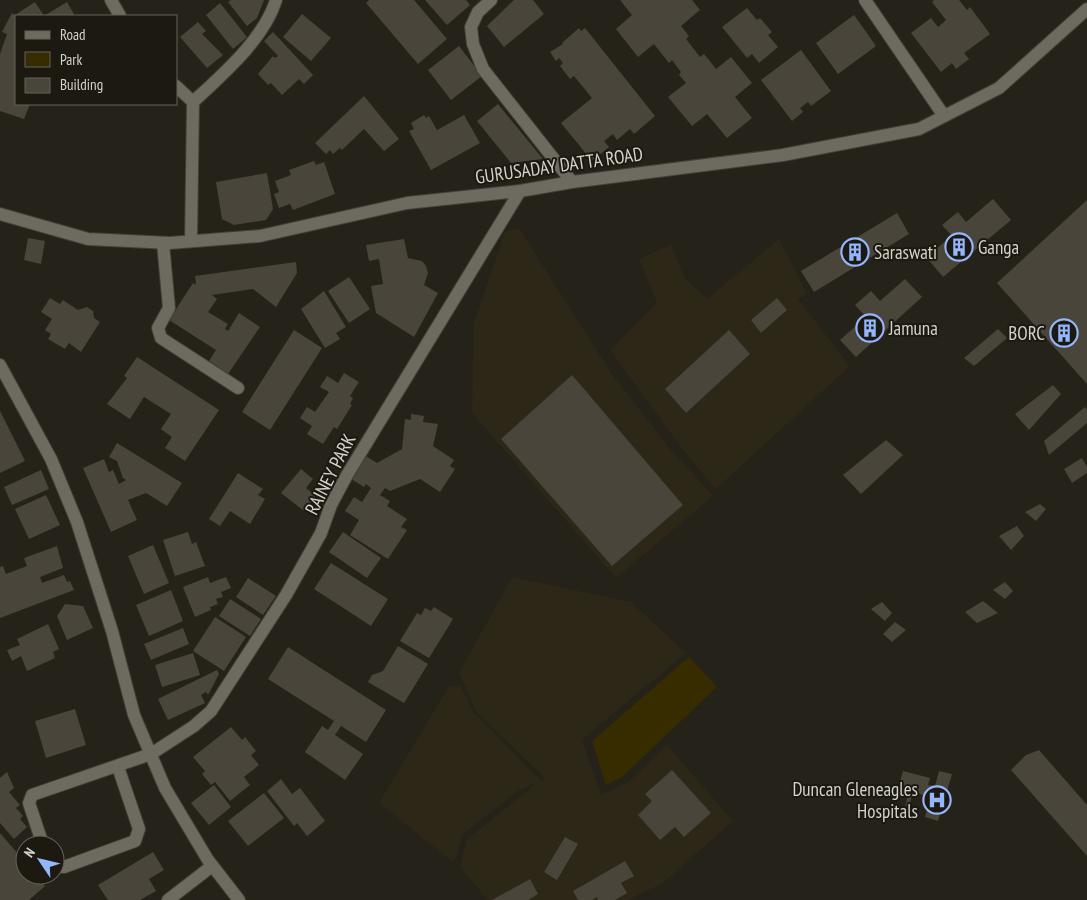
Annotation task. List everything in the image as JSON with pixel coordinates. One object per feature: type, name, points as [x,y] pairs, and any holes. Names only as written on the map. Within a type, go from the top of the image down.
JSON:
[{"type":"street","points":[[111,0],[119,15]]},
{"type":"street","points":[[191,241],[194,102],[228,69],[252,41],[276,0]]},
{"type":"street","points":[[491,0],[478,12],[472,27],[473,44],[483,69],[572,182]]},
{"type":"street","points":[[866,0],[944,116]]},
{"type":"street","name":"GURUSADAY DATTA ROAD","points":[[0,214],[88,239],[163,243],[260,236],[407,203],[520,191],[572,182],[783,155],[919,129],[1000,88],[1087,9]]},
{"type":"street","points":[[178,88],[194,102]]},
{"type":"street","name":"RAINEY PARK","points":[[40,835],[29,803],[32,795],[118,767],[151,754],[203,719],[226,690],[286,595],[321,533],[331,505],[347,475],[520,191]]},
{"type":"street","points":[[163,243],[169,308],[158,328],[161,338],[238,388]]},
{"type":"street","points":[[0,366],[50,459],[77,522],[112,631],[134,715],[166,788],[212,866],[239,900]]},
{"type":"street","points":[[65,868],[135,841],[138,838],[139,829],[118,767]]},
{"type":"street","points":[[168,900],[212,866]]},
{"type":"shaded area","points":[[519,228],[612,374],[671,450],[713,496],[616,578],[472,413],[474,323],[505,232]]},
{"type":"shaded area","points":[[779,239],[807,294],[798,299],[850,366],[716,489],[683,450],[610,350],[657,303],[639,259],[671,244],[684,277],[707,299]]},
{"type":"shaded area","points":[[512,577],[631,602],[686,653],[582,740],[601,794],[627,783],[667,745],[733,821],[663,883],[628,900],[488,900],[460,867],[467,839],[538,782],[518,791],[463,834],[454,863],[379,803],[449,686],[461,686],[474,713],[541,781],[545,778],[477,713],[459,673]]},
{"type":"green space","points":[[689,657],[717,687],[622,777],[606,785],[592,741]]},
{"type":"building","points":[[231,0],[264,0],[257,18],[247,26],[228,2]]},
{"type":"building","points":[[369,0],[414,0],[447,39],[418,64],[366,3]]},
{"type":"building","points":[[425,0],[466,0],[470,5],[447,25]]},
{"type":"building","points":[[514,0],[533,0],[544,14],[504,47],[487,26]]},
{"type":"building","points":[[620,0],[692,0],[700,10],[681,26],[689,36],[686,39],[700,57],[704,54],[716,69],[731,57],[752,83],[735,97],[752,118],[727,138],[707,114],[692,126],[668,97],[686,83],[679,75],[681,72],[672,60],[669,63],[654,44],[638,57],[616,29],[632,15]]},
{"type":"building","points":[[934,0],[959,0],[967,10],[970,7],[990,34],[964,53],[969,59],[956,69],[952,63],[941,72],[911,33],[931,18],[938,27],[946,20],[932,2]]},
{"type":"building","points":[[35,2],[43,15],[15,15]]},
{"type":"building","points":[[67,2],[74,15],[46,15]]},
{"type":"building","points":[[220,3],[247,37],[233,49],[206,15]]},
{"type":"building","points":[[747,8],[757,20],[760,18],[772,32],[768,35],[778,47],[759,63],[752,54],[747,58],[722,27]]},
{"type":"building","points":[[12,13],[15,15],[15,105],[30,105],[24,119],[0,111],[0,54],[7,34],[2,32]]},
{"type":"building","points":[[302,14],[331,38],[311,61],[283,37]]},
{"type":"building","points":[[854,15],[876,46],[838,74],[816,43]]},
{"type":"building","points":[[198,22],[206,31],[202,34],[223,55],[207,68],[180,37]]},
{"type":"building","points":[[579,28],[581,31],[585,28],[655,116],[634,134],[630,129],[617,140],[613,134],[604,141],[609,147],[592,161],[561,123],[592,98],[574,76],[570,79],[560,66],[563,63],[559,58],[556,61],[550,52],[563,44]]},
{"type":"building","points":[[273,32],[313,75],[304,84],[299,79],[282,95],[271,83],[268,85],[258,74],[273,56],[275,58],[278,56],[264,41]]},
{"type":"building","points":[[459,46],[482,76],[451,100],[428,70]]},
{"type":"building","points":[[801,50],[831,91],[811,106],[808,102],[800,108],[803,112],[792,121],[761,80]]},
{"type":"building","points":[[364,96],[399,139],[384,151],[364,129],[342,150],[340,148],[333,154],[330,150],[326,154],[315,143]]},
{"type":"building","points":[[498,104],[543,159],[511,163],[477,121]]},
{"type":"building","points":[[424,115],[426,118],[429,116],[437,130],[464,115],[480,143],[431,170],[409,131],[414,129],[411,123]]},
{"type":"building","points":[[314,161],[316,165],[324,162],[335,194],[293,210],[290,204],[279,208],[274,194],[279,192],[275,181],[291,175],[289,170]]},
{"type":"building","points":[[267,173],[273,209],[266,220],[234,225],[222,219],[216,182]]},
{"type":"building","name":"Ganga","points":[[993,199],[1011,220],[943,277],[926,257],[952,236],[942,225],[958,212],[966,222]]},
{"type":"building","name":"BORC","points":[[1087,200],[1087,384],[997,283]]},
{"type":"building","name":"Saraswati","points":[[897,213],[909,234],[814,292],[801,271]]},
{"type":"building","points":[[28,238],[45,241],[41,264],[24,260]]},
{"type":"building","points":[[404,239],[408,258],[422,261],[426,266],[428,273],[424,285],[438,293],[414,337],[376,313],[371,286],[383,284],[379,259],[369,261],[366,245]]},
{"type":"building","points":[[296,262],[297,273],[276,307],[253,289],[212,295],[217,299],[208,312],[228,324],[225,329],[228,331],[239,313],[260,327],[228,374],[209,361],[216,350],[169,320],[193,283],[196,285],[195,276]]},
{"type":"building","points":[[349,277],[370,309],[349,323],[328,291]]},
{"type":"building","name":"Jamuna","points":[[905,279],[922,297],[856,357],[840,340],[866,317],[855,305],[871,291],[880,301]]},
{"type":"building","points":[[324,291],[346,327],[336,333],[340,339],[325,348],[301,309]]},
{"type":"building","points":[[50,298],[60,304],[63,300],[78,310],[87,307],[93,311],[94,318],[100,322],[81,352],[69,343],[65,349],[48,339],[51,334],[45,330],[52,319],[41,312]]},
{"type":"building","points":[[777,298],[787,310],[761,333],[751,320]]},
{"type":"building","points":[[998,329],[1007,338],[974,366],[964,358]]},
{"type":"building","points":[[294,330],[322,348],[270,430],[242,412]]},
{"type":"building","points":[[729,330],[750,354],[686,413],[665,389]]},
{"type":"building","points":[[137,357],[219,410],[185,461],[165,448],[172,437],[161,429],[171,414],[144,397],[130,419],[107,404],[127,378],[124,376]]},
{"type":"building","points":[[344,373],[359,382],[350,396],[353,398],[350,404],[352,405],[337,429],[334,427],[323,444],[307,434],[312,426],[300,418],[307,407],[315,412],[329,392],[320,387],[327,376],[338,383]]},
{"type":"building","points":[[572,375],[683,505],[612,566],[501,439]]},
{"type":"building","points":[[1053,385],[1061,394],[1029,430],[1015,414]]},
{"type":"building","points":[[1085,407],[1087,410],[1087,423],[1049,455],[1044,441]]},
{"type":"building","points":[[0,411],[25,461],[0,473]]},
{"type":"building","points":[[411,414],[424,416],[423,422],[438,424],[433,446],[454,460],[450,466],[455,469],[440,492],[420,479],[390,491],[385,488],[380,495],[390,501],[387,506],[407,519],[401,527],[407,530],[388,559],[350,535],[359,520],[345,511],[354,497],[362,502],[371,488],[366,484],[364,487],[351,479],[366,456],[377,463],[402,449],[405,419],[411,420]]},
{"type":"building","points":[[886,440],[903,455],[861,494],[843,475]]},
{"type":"building","points":[[117,443],[182,483],[167,506],[146,493],[128,500],[137,520],[111,532],[83,468],[104,459],[109,472],[113,470],[119,484],[126,480],[123,478],[117,461],[109,457]]},
{"type":"building","points":[[1082,458],[1087,467],[1087,473],[1072,483],[1064,469]]},
{"type":"building","points":[[301,469],[313,479],[306,488],[316,496],[304,511],[281,493]]},
{"type":"building","points":[[41,470],[49,489],[12,505],[4,487]]},
{"type":"building","points":[[238,473],[263,489],[258,495],[265,499],[250,524],[230,511],[220,526],[209,519]]},
{"type":"building","points":[[46,495],[60,525],[29,539],[15,509]]},
{"type":"building","points":[[1040,504],[1046,509],[1036,521],[1025,512]]},
{"type":"building","points":[[1017,526],[1024,536],[1011,550],[999,536]]},
{"type":"building","points":[[188,532],[192,544],[196,542],[205,566],[175,576],[163,540]]},
{"type":"building","points":[[343,532],[381,558],[367,578],[329,552]]},
{"type":"building","points":[[153,545],[169,583],[144,594],[128,556]]},
{"type":"building","points":[[57,546],[63,568],[40,577],[42,583],[64,575],[67,582],[70,581],[74,590],[0,618],[0,567],[3,566],[6,574],[27,566],[24,558]]},
{"type":"building","points":[[331,563],[388,599],[371,626],[314,589]]},
{"type":"building","points":[[208,577],[210,583],[226,577],[231,588],[221,592],[223,597],[216,599],[218,604],[210,607],[211,610],[195,617],[183,587]]},
{"type":"building","points":[[248,578],[276,596],[263,615],[236,597]]},
{"type":"building","points":[[1005,582],[1013,591],[1005,599],[993,590]]},
{"type":"building","points":[[171,590],[183,621],[149,636],[136,605]]},
{"type":"building","points":[[230,599],[261,619],[250,636],[219,616]]},
{"type":"building","points":[[983,601],[998,613],[977,623],[965,612]]},
{"type":"building","points":[[882,602],[892,613],[885,621],[871,609]]},
{"type":"building","points":[[65,604],[83,606],[93,628],[67,640],[57,616]]},
{"type":"building","points":[[434,607],[453,619],[429,658],[400,641],[417,613],[421,615],[425,608],[431,611]]},
{"type":"building","points":[[215,617],[246,637],[224,671],[193,651]]},
{"type":"building","points":[[895,622],[906,630],[892,642],[883,634]]},
{"type":"building","points":[[48,624],[59,649],[53,652],[55,658],[27,671],[21,656],[12,661],[7,650],[20,645],[17,639]]},
{"type":"building","points":[[183,628],[189,644],[151,660],[144,644]]},
{"type":"building","points":[[398,646],[428,664],[404,703],[368,682],[372,675],[383,671]]},
{"type":"building","points":[[288,647],[386,710],[366,742],[341,726],[335,735],[363,754],[345,780],[305,752],[322,726],[328,730],[334,721],[268,679]]},
{"type":"building","points":[[193,653],[200,675],[162,687],[155,665]]},
{"type":"building","points":[[217,670],[219,674],[208,695],[206,692],[201,695],[205,703],[168,720],[158,699]]},
{"type":"building","points":[[75,709],[86,745],[46,758],[35,721]]},
{"type":"building","points":[[231,727],[242,740],[245,737],[256,751],[251,755],[259,765],[244,777],[250,785],[230,801],[215,782],[211,785],[202,774],[205,771],[193,757]]},
{"type":"building","points":[[1039,750],[1087,805],[1087,856],[1011,770],[1026,755]]},
{"type":"building","points":[[672,770],[711,813],[684,837],[675,827],[660,840],[638,815],[652,801],[645,794]]},
{"type":"building","points":[[903,771],[930,778],[928,785],[935,786],[939,771],[952,774],[938,821],[925,817],[930,797],[913,792],[909,807],[905,806],[909,792],[898,789]]},
{"type":"building","points":[[7,772],[14,788],[9,792],[20,805],[16,808],[23,816],[20,819],[27,827],[18,835],[15,835],[14,839],[0,823],[0,778]]},
{"type":"building","points":[[281,779],[292,794],[300,788],[325,821],[307,836],[297,823],[294,826],[267,791]]},
{"type":"building","points":[[214,785],[231,807],[209,825],[191,803]]},
{"type":"building","points":[[264,793],[284,818],[248,846],[228,821]]},
{"type":"building","points":[[0,833],[15,850],[15,885],[45,886],[29,900],[0,900]]},
{"type":"building","points":[[565,837],[578,844],[557,880],[544,872]]},
{"type":"building","points":[[153,852],[164,870],[149,879],[156,891],[140,900],[108,900],[98,885]]},
{"type":"building","points":[[625,861],[634,876],[621,883],[627,893],[615,900],[598,900],[597,897],[592,900],[578,900],[573,891]]},
{"type":"building","points":[[530,879],[538,894],[528,900],[492,900]]},
{"type":"place","name":"Ganga","points":[[959,247]]},
{"type":"place","name":"Saraswati","points":[[855,252]]},
{"type":"place","name":"Jamuna","points":[[870,328]]},
{"type":"place","name":"BORC","points":[[1064,333]]},
{"type":"place","name":"Duncan Gleneagles Hospitals","points":[[937,800]]}]
